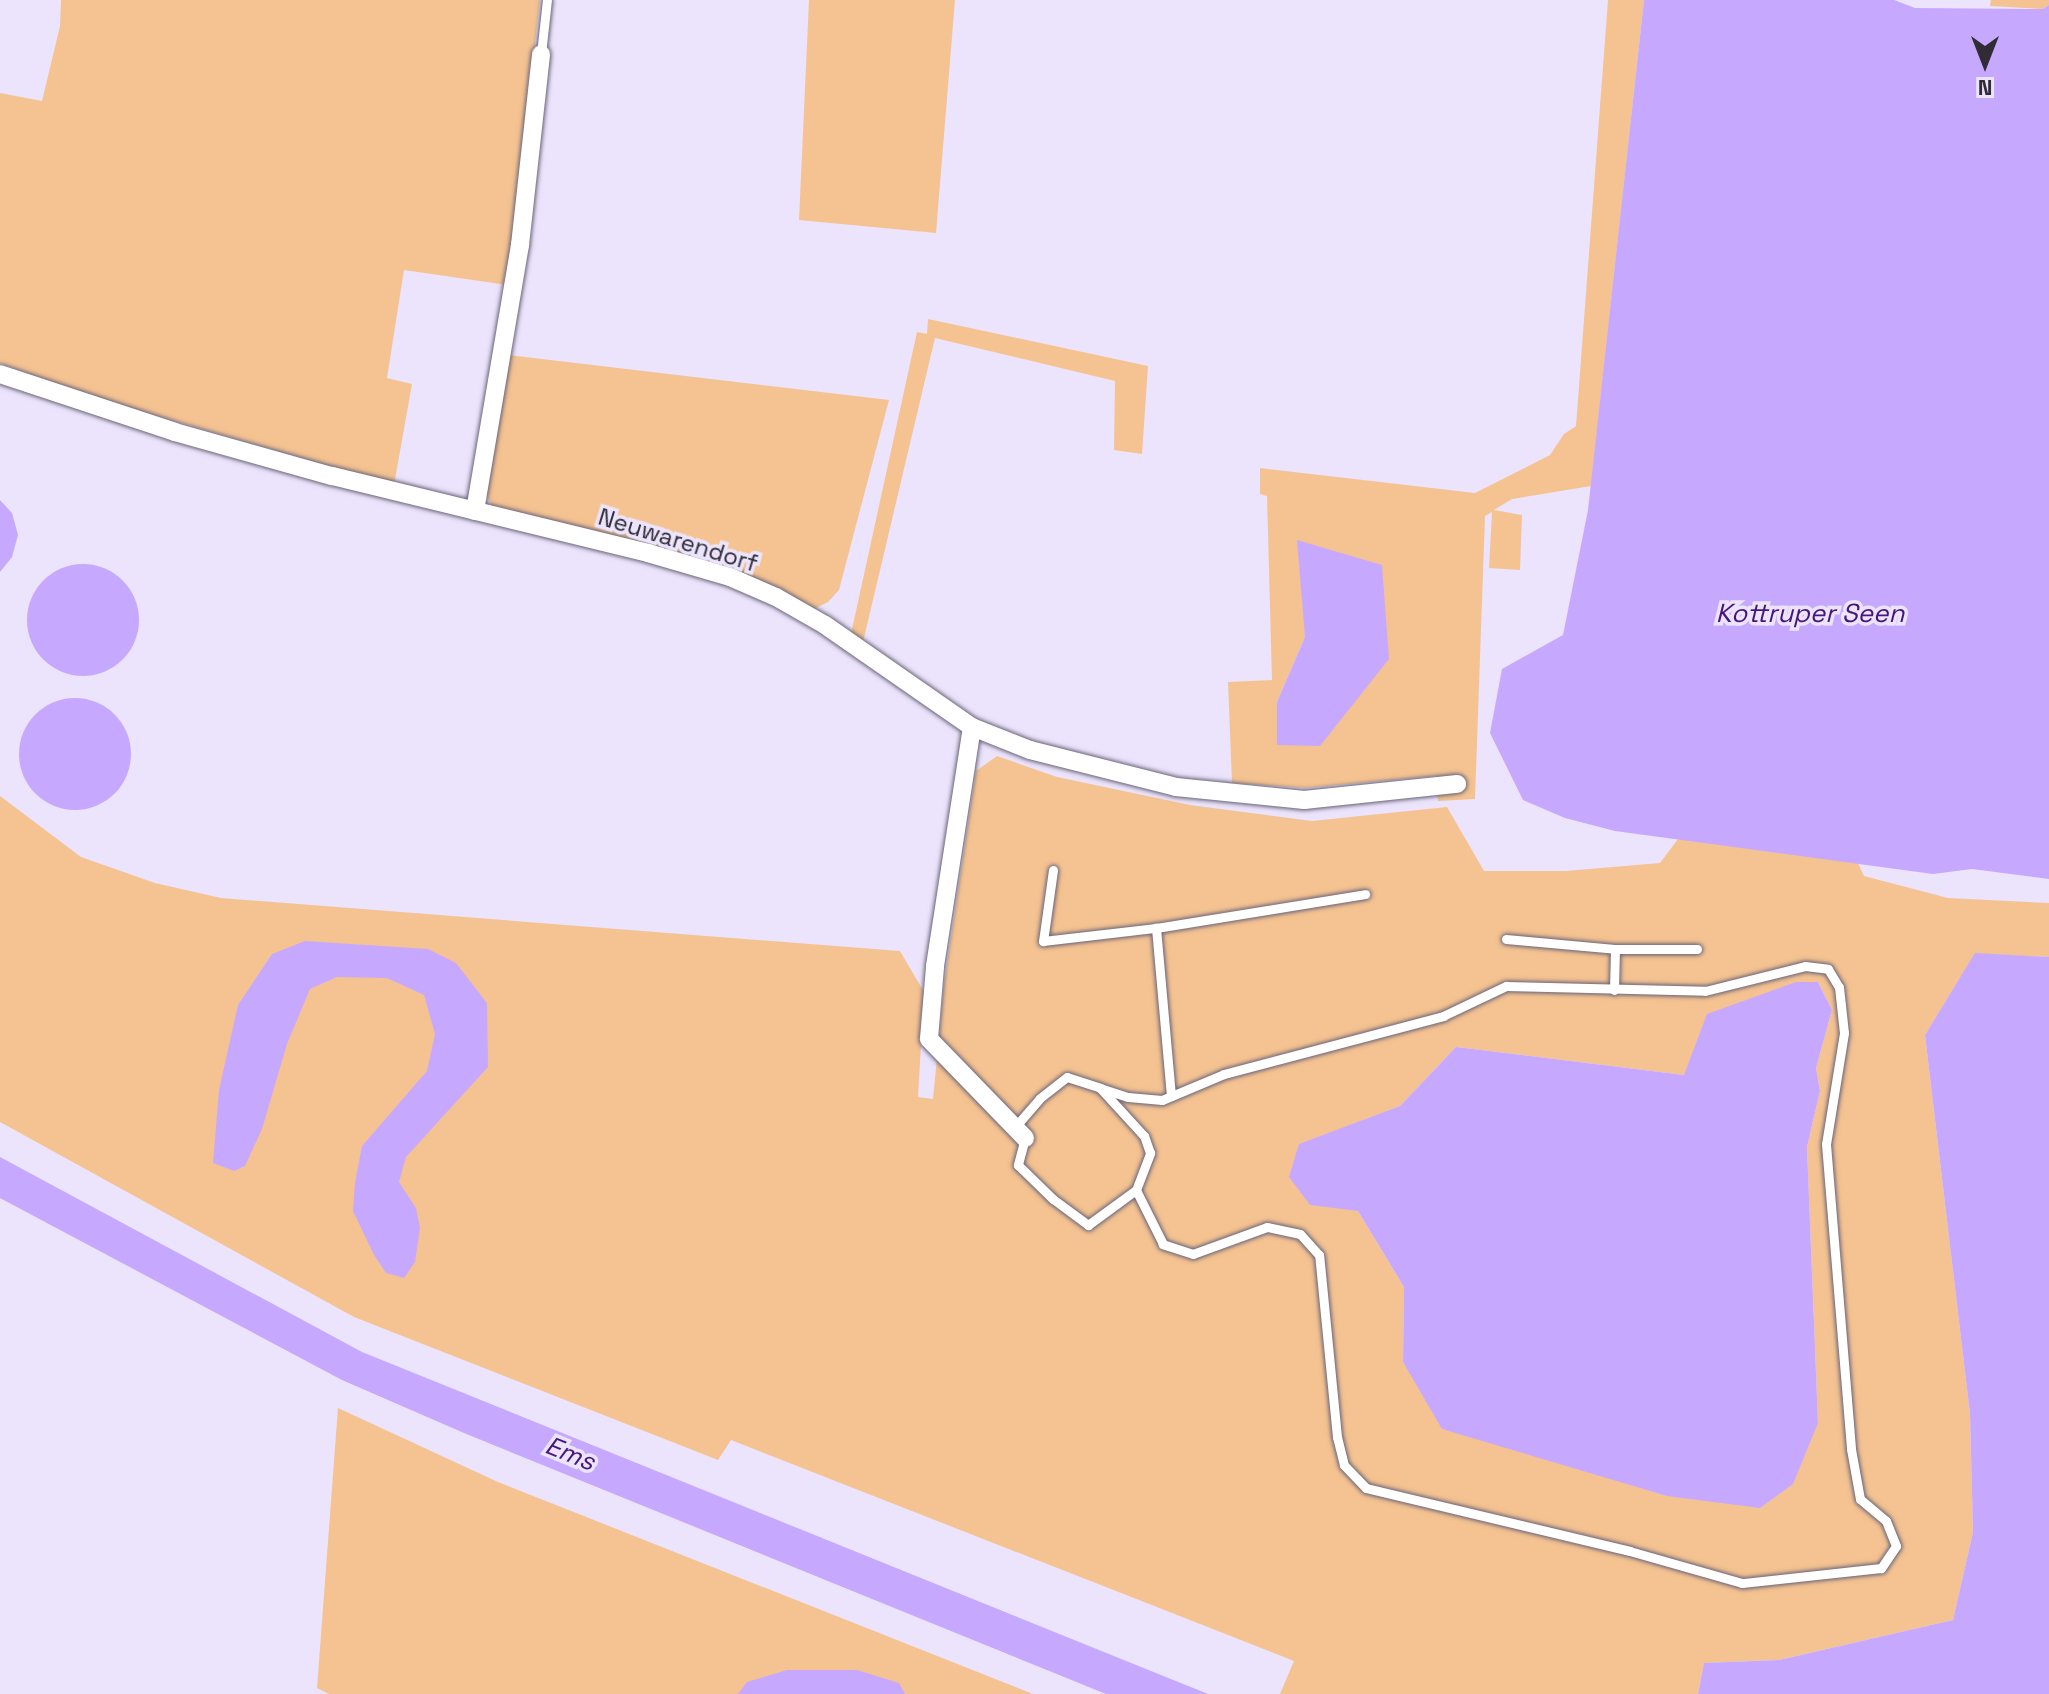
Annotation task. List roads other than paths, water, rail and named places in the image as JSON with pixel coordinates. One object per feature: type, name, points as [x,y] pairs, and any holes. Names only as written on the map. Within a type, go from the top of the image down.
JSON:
[{"type":"street","points":[[475,511],[520,245],[541,54]]},
{"type":"street","name":"Neuwarendorf","points":[[0,374],[175,432],[648,553],[742,582],[825,625],[972,727],[1030,750],[1176,787],[1304,800],[1457,784]]},
{"type":"street","points":[[972,727],[935,967],[929,1039],[1020,1132]]},
{"type":"lane","points":[[541,54],[547,0]]},
{"type":"lane","points":[[1053,870],[1043,941],[1156,928],[1365,894]]},
{"type":"lane","points":[[1156,928],[1171,1096]]},
{"type":"lane","points":[[1506,939],[1615,949],[1697,949]]},
{"type":"lane","points":[[1614,990],[1615,949]]},
{"type":"lane","points":[[1100,1088],[1144,1136],[1150,1153],[1136,1190],[1088,1225],[1053,1199],[1018,1165],[1020,1132],[1040,1098],[1067,1077],[1128,1097],[1162,1100],[1224,1074],[1443,1016],[1506,986],[1705,991],[1805,966],[1828,969],[1839,987],[1844,1033],[1826,1144],[1851,1449],[1860,1499],[1886,1521],[1896,1546],[1881,1568],[1742,1583],[1630,1551],[1366,1488],[1344,1465],[1337,1437],[1319,1255],[1300,1234],[1267,1227],[1193,1254],[1163,1244],[1136,1190]]},
{"type":"water","name":"Kottruper Seen","points":[[1644,0],[1894,0],[1915,8],[2043,9],[2049,5],[2049,879],[1972,869],[1933,874],[1615,831],[1565,818],[1523,800],[1490,733],[1502,669],[1563,635],[1588,510]]},
{"type":"water","points":[[0,500],[12,513],[18,535],[12,557],[0,572]]},
{"type":"water","points":[[1297,540],[1382,565],[1389,659],[1320,746],[1277,745],[1277,702],[1305,637]]},
{"type":"water","points":[[83,564],[104,568],[122,581],[135,599],[139,620],[135,641],[122,659],[104,672],[83,676],[62,672],[44,659],[31,641],[27,620],[31,599],[44,581],[62,568]]},
{"type":"water","points":[[75,698],[96,702],[115,714],[127,733],[131,754],[127,775],[115,794],[96,806],[75,810],[54,806],[35,794],[23,775],[19,754],[23,733],[35,714],[54,702]]},
{"type":"water","points":[[305,941],[428,949],[456,963],[487,1003],[488,1067],[406,1157],[399,1182],[416,1208],[420,1228],[415,1262],[404,1278],[386,1273],[353,1211],[362,1146],[427,1071],[435,1034],[424,995],[387,978],[337,977],[310,989],[287,1044],[262,1129],[245,1166],[234,1171],[213,1163],[219,1090],[238,1005],[272,954]]},
{"type":"water","points":[[1975,953],[2049,957],[2049,1694],[1698,1694],[1704,1663],[1779,1660],[1953,1620],[1973,1532],[1970,1414],[1925,1035]]},
{"type":"water","points":[[1796,982],[1818,982],[1832,1010],[1816,1068],[1820,1091],[1807,1147],[1818,1423],[1793,1484],[1760,1508],[1667,1496],[1442,1429],[1403,1362],[1404,1287],[1358,1211],[1310,1205],[1289,1177],[1299,1144],[1400,1106],[1456,1047],[1684,1075],[1707,1014]]},
{"type":"water","name":"Ems","points":[[0,1157],[362,1352],[1208,1694],[1106,1694],[464,1433],[342,1380],[0,1198]]},
{"type":"water","points":[[787,1670],[857,1670],[899,1683],[905,1694],[738,1694],[747,1682]]}]
